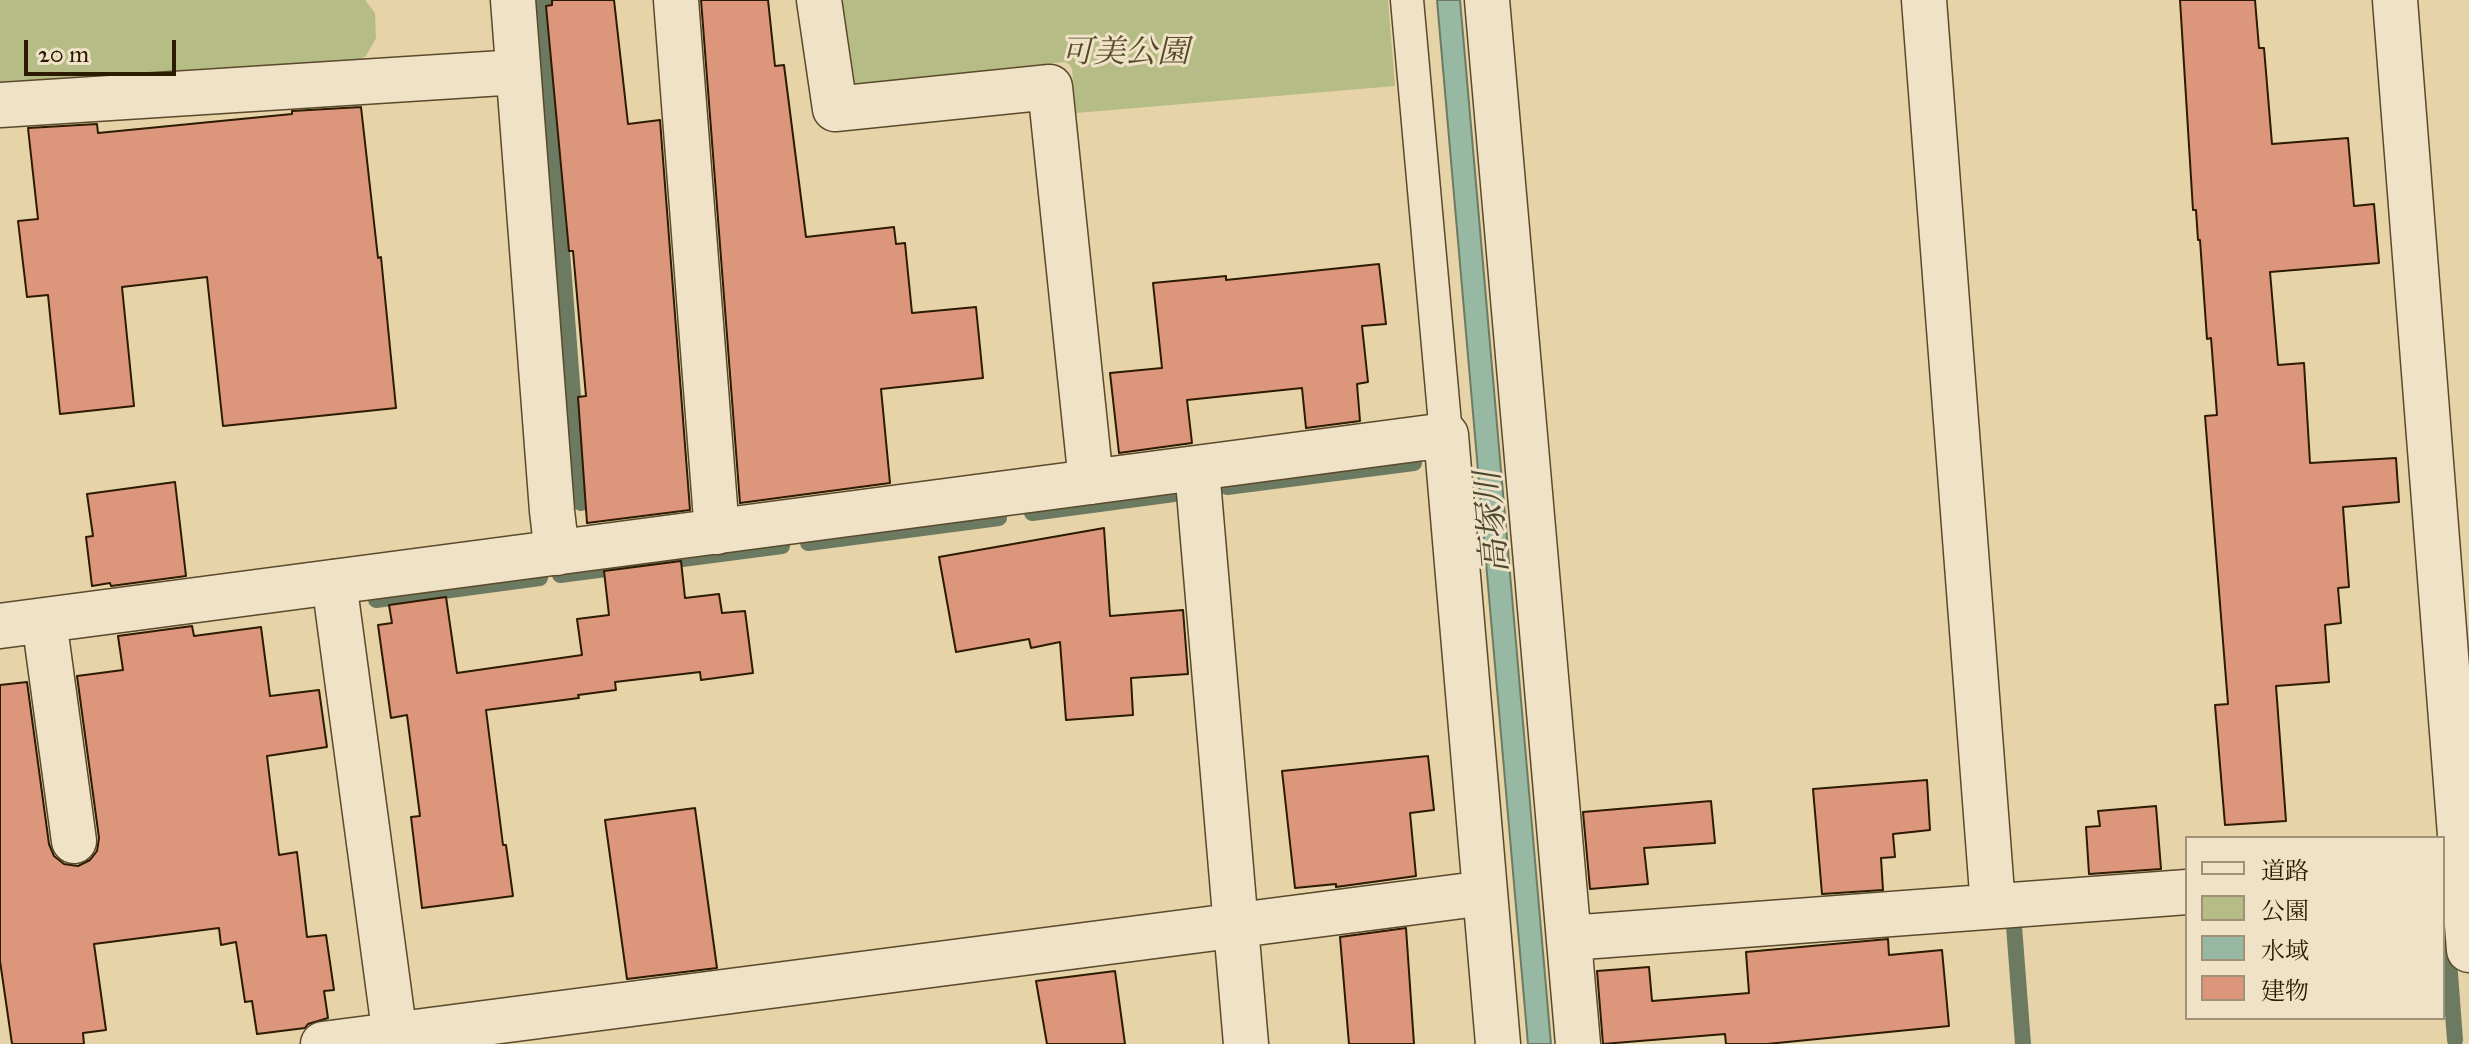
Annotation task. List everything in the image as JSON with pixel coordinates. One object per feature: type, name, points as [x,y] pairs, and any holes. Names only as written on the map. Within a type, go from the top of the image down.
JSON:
[{"type":"street","points":[[513,0],[557,553]]},
{"type":"street","points":[[676,0],[717,532]]},
{"type":"street","points":[[819,0],[835,109],[1050,87],[1091,482]]},
{"type":"street","points":[[1407,0],[1498,1044]]},
{"type":"street","points":[[1487,0],[1578,1044]]},
{"type":"street","points":[[1924,0],[1993,906]]},
{"type":"street","points":[[2395,0],[2458,871],[2469,950]]},
{"type":"street","points":[[0,105],[518,72]]},
{"type":"street","points":[[0,626],[1446,435]]},
{"type":"street","points":[[1197,469],[1246,1044]]},
{"type":"street","points":[[334,582],[395,1039]]},
{"type":"street","points":[[44,620],[74,841]]},
{"type":"street","points":[[1569,938],[2185,892]]},
{"type":"street","points":[[323,1044],[395,1039],[1485,893]]},
{"type":"green space","points":[[0,0],[365,0],[375,13],[376,38],[366,56],[349,64],[0,86]]},
{"type":"green space","name":"可美公園","points":[[842,0],[1388,0],[1395,86],[1076,113],[1072,69],[1064,62],[855,84]]},
{"type":"water","name":"高塚川","points":[[1437,0],[1460,0],[1551,1044],[1528,1044]]},
{"type":"building","points":[[552,0],[614,0],[628,124],[660,120],[690,510],[587,523],[578,397],[586,396],[546,6],[552,5]]},
{"type":"building","points":[[701,0],[768,0],[775,66],[784,65],[806,237],[894,227],[896,244],[905,243],[912,313],[976,307],[983,378],[881,389],[890,483],[740,503]]},
{"type":"building","points":[[2180,0],[2255,0],[2259,48],[2264,48],[2272,144],[2348,138],[2354,206],[2374,204],[2379,263],[2270,272],[2278,365],[2304,363],[2310,463],[2396,458],[2399,502],[2343,507],[2349,587],[2338,588],[2341,623],[2325,625],[2329,682],[2276,686],[2286,821],[2225,825],[2215,705],[2228,704],[2205,416],[2217,415],[2211,338],[2207,339],[2200,240],[2196,210],[2193,210]]},
{"type":"building","points":[[361,107],[378,258],[381,257],[396,408],[223,426],[207,277],[122,287],[134,406],[60,414],[48,295],[27,297],[18,221],[38,219],[28,128],[97,124],[98,133],[292,114],[292,111]]},
{"type":"building","points":[[1379,264],[1386,324],[1362,326],[1368,382],[1357,384],[1360,421],[1306,428],[1302,388],[1187,400],[1192,443],[1119,453],[1110,373],[1162,368],[1153,283],[1226,276],[1226,280]]},
{"type":"building","points":[[175,482],[186,576],[92,586],[86,537],[93,536],[87,494]]},
{"type":"building","points":[[1104,528],[1110,616],[1183,610],[1188,674],[1131,678],[1133,715],[1066,720],[1060,642],[1031,648],[1029,639],[956,652],[939,557]]},
{"type":"building","points":[[681,561],[685,598],[719,594],[722,613],[745,611],[753,673],[701,680],[700,672],[615,682],[616,690],[486,710],[503,845],[506,845],[513,896],[422,908],[411,817],[420,816],[407,715],[391,718],[378,625],[392,623],[389,605],[446,597],[457,673],[582,655],[577,619],[609,615],[604,571]]},
{"type":"building","points":[[192,626],[194,636],[261,627],[270,696],[319,690],[327,747],[267,756],[279,855],[297,852],[307,937],[326,935],[334,990],[324,991],[328,1018],[308,1024],[305,1028],[257,1034],[252,1001],[245,1002],[236,942],[221,945],[219,928],[94,944],[106,1030],[83,1033],[84,1044],[12,1044],[0,961],[0,685],[27,682],[49,844],[54,856],[64,864],[78,866],[90,860],[97,851],[99,838],[77,676],[123,670],[118,636]]},
{"type":"building","points":[[1428,756],[1434,810],[1410,813],[1416,876],[1336,887],[1336,884],[1295,888],[1282,771]]},
{"type":"building","points":[[1927,780],[1930,830],[1893,834],[1895,857],[1881,858],[1883,890],[1822,894],[1813,789]]},
{"type":"building","points":[[1711,801],[1715,843],[1644,848],[1648,884],[1590,889],[1583,812]]},
{"type":"building","points":[[2156,806],[2161,869],[2089,874],[2086,827],[2100,826],[2098,811]]},
{"type":"building","points":[[695,808],[717,968],[627,979],[605,820]]},
{"type":"building","points":[[1406,928],[1414,1044],[1349,1044],[1340,937]]},
{"type":"building","points":[[1888,939],[1889,955],[1942,950],[1949,1026],[1767,1044],[1726,1044],[1725,1034],[1603,1044],[1597,971],[1649,967],[1652,1001],[1749,993],[1746,952]]},
{"type":"building","points":[[1115,971],[1125,1044],[1047,1044],[1036,981]]},
{"type":"waterway","points":[[543,0],[581,503]]},
{"type":"waterway","points":[[1227,487],[1414,463]]},
{"type":"waterway","points":[[1032,513],[1174,494]]},
{"type":"waterway","points":[[808,543],[999,518]]},
{"type":"waterway","points":[[560,575],[782,546]]},
{"type":"waterway","points":[[376,600],[540,578]]},
{"type":"waterway","points":[[2014,926],[2023,1044]]},
{"type":"waterway","points":[[2447,934],[2455,1040]]}]
